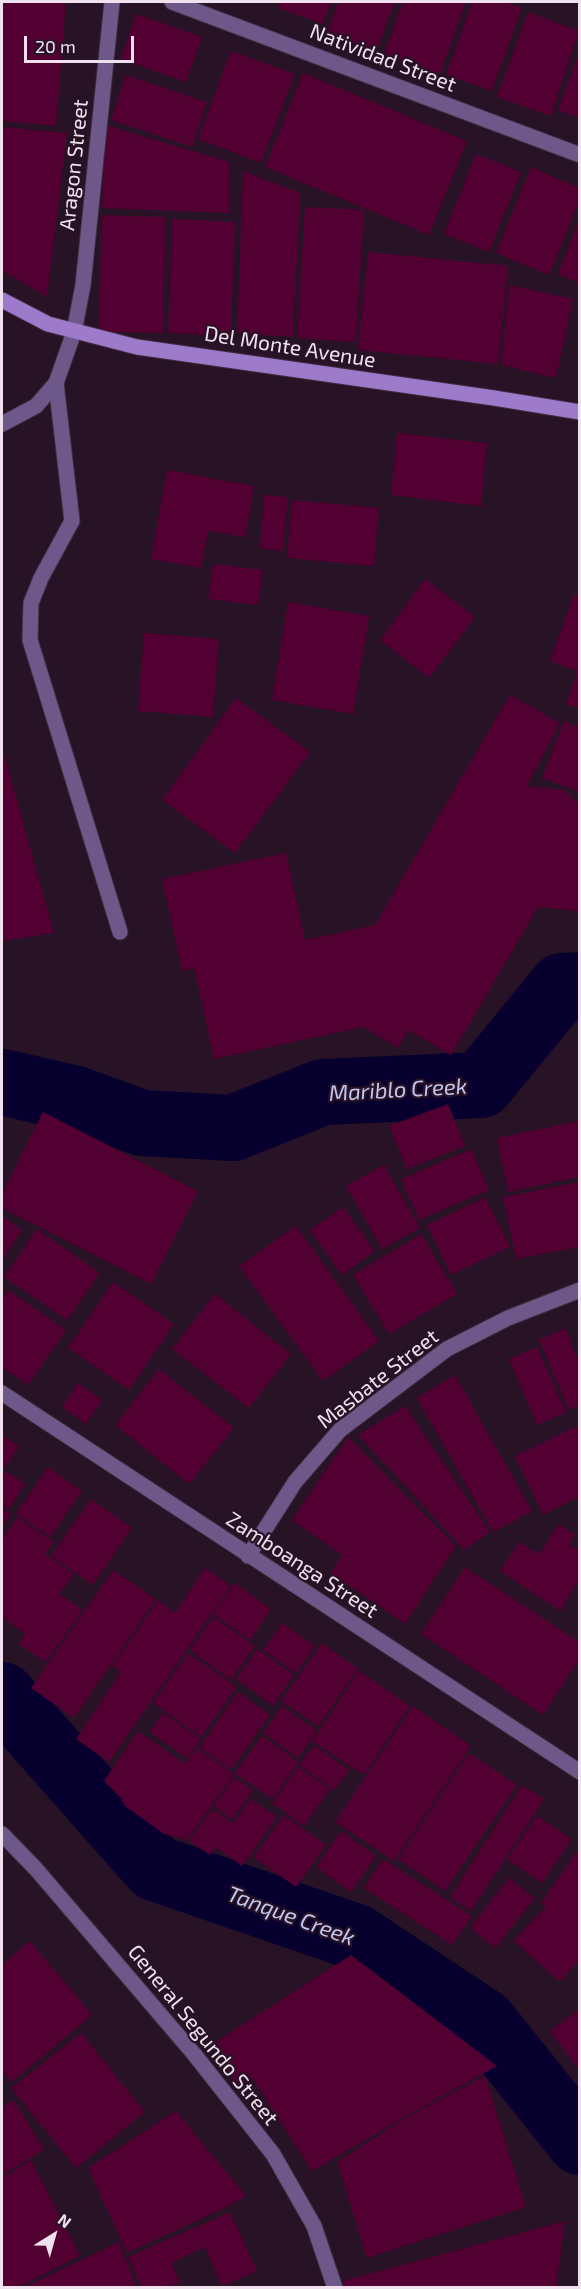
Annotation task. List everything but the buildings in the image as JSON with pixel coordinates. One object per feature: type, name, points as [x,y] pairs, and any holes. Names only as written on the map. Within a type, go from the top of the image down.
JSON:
[{"type":"main road","name":"Del Monte Avenue","points":[[2,300],[48,324],[137,347],[579,412]]},
{"type":"street","name":"Aragon Street","points":[[56,383],[74,332],[83,285],[112,2]]},
{"type":"street","name":"Natividad Street","points":[[172,2],[579,154]]},
{"type":"street","points":[[2,424],[36,406],[56,383]]},
{"type":"street","points":[[56,383],[72,521],[40,578],[32,603],[30,640],[120,932]]},
{"type":"street","name":"Masbate Street","points":[[248,1556],[295,1482],[340,1430],[447,1348],[508,1318],[579,1290]]},
{"type":"street","name":"Zamboanga Street","points":[[2,1393],[579,1772]]},
{"type":"street","name":"General Segundo Street","points":[[2,1834],[36,1869],[194,2054],[273,2154],[314,2226],[335,2288]]},
{"type":"waterway","name":"Mariblo Creek","points":[[2,1082],[76,1099],[142,1123],[233,1128],[323,1092],[481,1085],[562,986],[580,985]]},
{"type":"waterway","name":"Tanque Creek","points":[[2,1695],[155,1868],[356,1937],[484,2022],[580,2142]]}]
